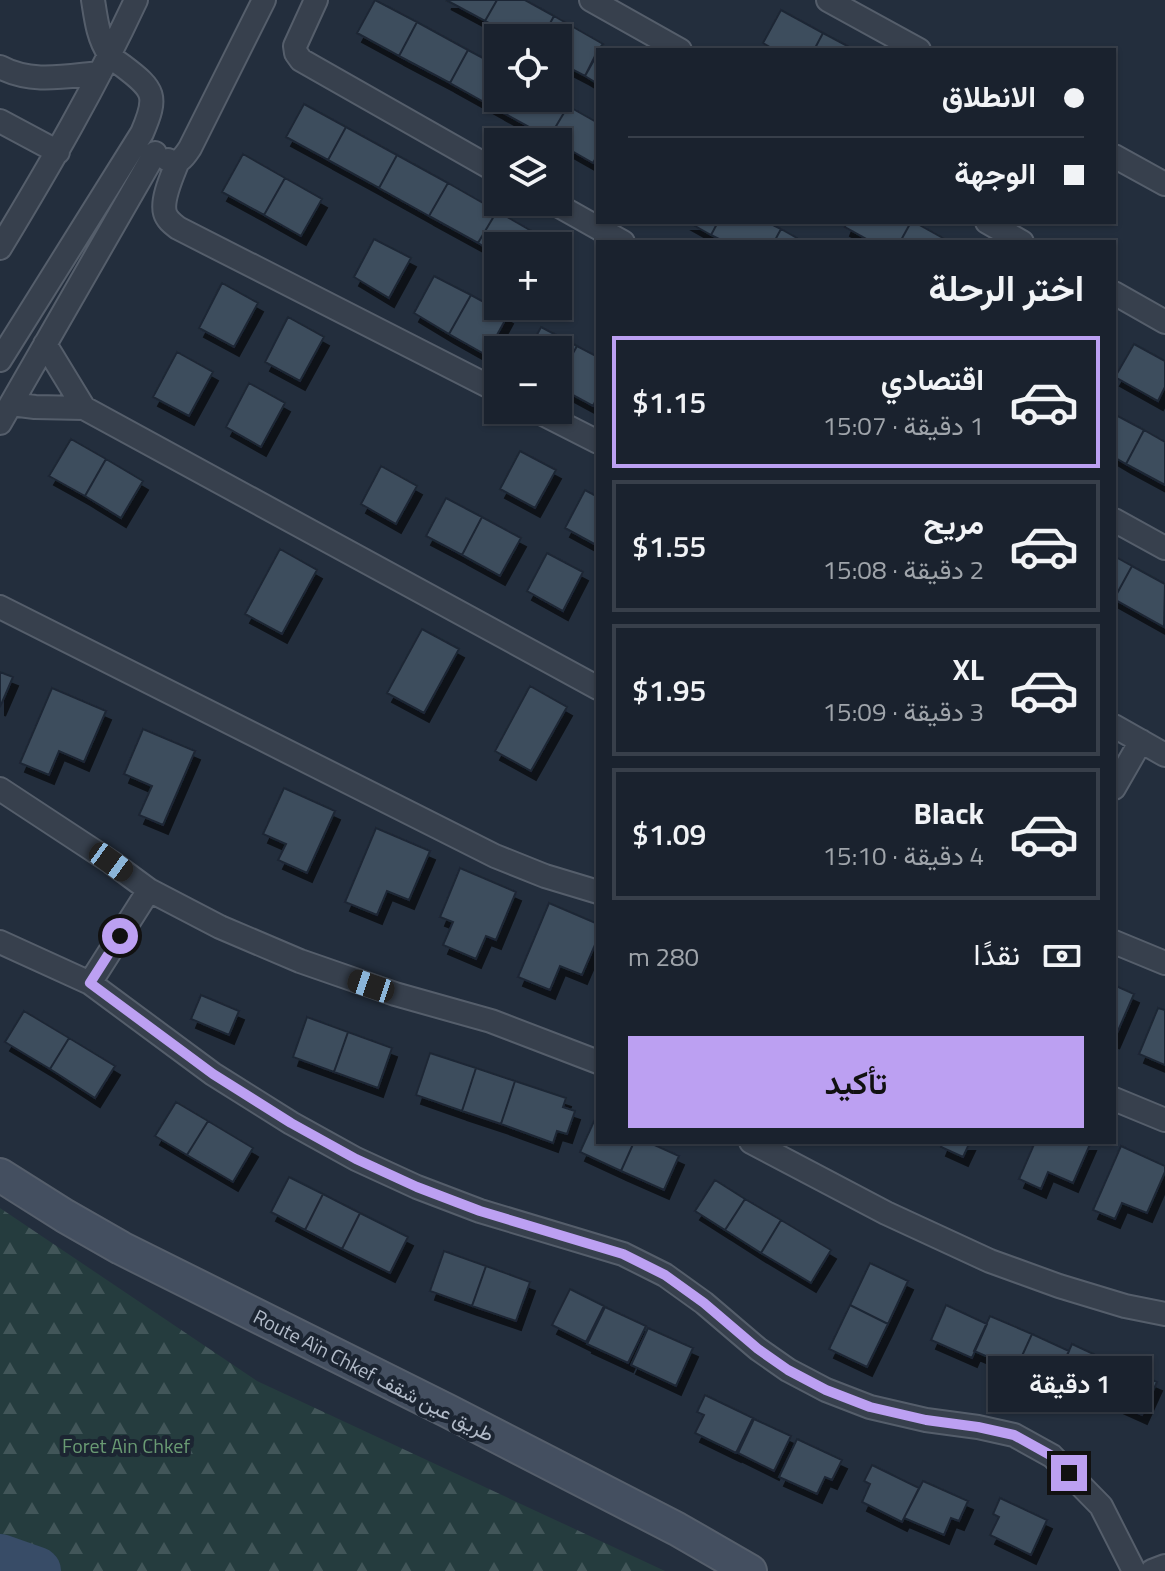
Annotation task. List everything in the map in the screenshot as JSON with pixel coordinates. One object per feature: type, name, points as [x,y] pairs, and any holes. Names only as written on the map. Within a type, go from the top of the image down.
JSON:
[{"type":"street","points":[[93,0],[105,65]]},
{"type":"street","points":[[0,248],[58,152],[136,0]]},
{"type":"street","points":[[264,0],[190,148],[178,161],[165,203],[165,214],[178,228],[484,384]]},
{"type":"street","points":[[316,0],[295,46],[301,60],[484,164]]},
{"type":"street","points":[[591,0],[676,48]]},
{"type":"street","points":[[828,0],[915,48]]},
{"type":"street","points":[[0,67],[14,75],[56,78],[105,65],[145,82],[153,104],[148,120],[146,148],[6,413]]},
{"type":"street","points":[[0,121],[58,152]]},
{"type":"street","points":[[146,148],[174,162],[178,161]]},
{"type":"street","points":[[0,360],[146,148]]},
{"type":"street","points":[[1116,157],[1165,184]]},
{"type":"street","points":[[572,212],[612,232]]},
{"type":"street","points":[[990,224],[1018,240]]},
{"type":"street","points":[[1116,294],[1165,322]]},
{"type":"street","points":[[45,344],[84,408]]},
{"type":"street","points":[[6,413],[84,408],[596,687]]},
{"type":"street","points":[[563,424],[596,441]]},
{"type":"street","points":[[1116,521],[1165,548]]},
{"type":"street","points":[[0,607],[495,856],[596,891]]},
{"type":"street","points":[[1116,727],[1165,755]]},
{"type":"street","points":[[1116,785],[1141,741]]},
{"type":"street","points":[[0,789],[149,890],[220,927],[300,961],[395,994],[491,1021],[596,1061]]},
{"type":"street","points":[[90,983],[149,890]]},
{"type":"street","points":[[0,942],[90,983],[213,1074],[356,1159],[480,1211],[623,1254],[665,1275],[758,1349],[788,1370],[826,1390],[870,1407],[1014,1435],[1052,1456],[1101,1506],[1134,1571]]},
{"type":"street","points":[[1116,943],[1165,963]]},
{"type":"street","points":[[1116,1100],[1165,1120]]},
{"type":"street","points":[[755,1144],[886,1213],[990,1261],[1071,1290],[1165,1314]]},
{"type":"street","name":"Route Aïn Chkef طريق عين شقف","points":[[0,1175],[121,1248],[448,1411],[677,1529],[750,1571]]},
{"type":"street","points":[[1152,1571],[1165,1566]]},
{"type":"green space","name":"Foret Ain Chkef","points":[[0,1208],[257,1381],[665,1571],[0,1571]]},
{"type":"building","points":[[375,0],[417,22],[399,56],[357,33]]},
{"type":"building","points":[[446,0],[497,0],[485,21]]},
{"type":"building","points":[[497,0],[525,0],[554,16],[550,24],[490,24],[485,21]]},
{"type":"building","points":[[781,10],[823,33],[815,48],[772,48],[763,43]]},
{"type":"building","points":[[554,16],[568,24],[550,24]]},
{"type":"building","points":[[417,22],[468,50],[450,83],[399,56]]},
{"type":"building","points":[[572,26],[603,44],[596,48],[585,76],[572,69]]},
{"type":"building","points":[[823,33],[851,48],[815,48]]},
{"type":"building","points":[[468,50],[484,59],[484,102],[450,83]]},
{"type":"building","points":[[596,57],[596,83],[585,76]]},
{"type":"building","points":[[304,104],[346,127],[328,160],[286,137]]},
{"type":"building","points":[[572,108],[596,122],[596,158],[593,163],[572,151],[572,128],[555,128],[564,112],[572,112]]},
{"type":"building","points":[[502,112],[564,112],[555,128],[531,128]]},
{"type":"building","points":[[346,127],[397,155],[379,188],[328,160]]},
{"type":"building","points":[[243,154],[285,178],[264,215],[222,192]]},
{"type":"building","points":[[397,155],[448,183],[429,216],[379,188]]},
{"type":"building","points":[[285,178],[322,199],[301,236],[264,215]]},
{"type":"building","points":[[448,183],[484,204],[484,216],[494,216],[478,243],[429,216]]},
{"type":"building","points":[[494,216],[506,216],[533,232],[485,232]]},
{"type":"building","points":[[692,224],[717,224],[711,235]]},
{"type":"building","points":[[717,224],[771,224],[781,229],[775,240],[721,240],[711,235]]},
{"type":"building","points":[[846,224],[910,224],[901,240],[868,240],[845,227]]},
{"type":"building","points":[[910,224],[918,224],[946,240],[901,240]]},
{"type":"building","points":[[781,229],[800,240],[775,240]]},
{"type":"building","points":[[484,233],[484,247],[478,243]]},
{"type":"building","points":[[374,239],[411,258],[389,298],[354,277]]},
{"type":"building","points":[[434,276],[471,295],[449,334],[414,313]]},
{"type":"building","points":[[222,283],[258,303],[234,347],[199,328]]},
{"type":"building","points":[[471,295],[484,302],[484,320],[505,320],[496,336],[484,336],[484,354],[449,334]]},
{"type":"building","points":[[288,317],[324,337],[300,381],[265,362]]},
{"type":"building","points":[[541,327],[558,336],[536,336]]},
{"type":"building","points":[[1134,344],[1165,361],[1165,387],[1158,401],[1116,375]]},
{"type":"building","points":[[577,346],[596,356],[596,400],[593,406],[572,395],[572,355]]},
{"type":"building","points":[[177,352],[213,372],[189,416],[153,397]]},
{"type":"building","points":[[249,383],[285,403],[261,447],[226,427]]},
{"type":"building","points":[[1116,415],[1144,430],[1126,464],[1116,458]]},
{"type":"building","points":[[1144,430],[1165,442],[1165,485],[1126,464]]},
{"type":"building","points":[[71,439],[106,459],[85,496],[49,476]]},
{"type":"building","points":[[520,451],[556,470],[535,508],[500,489]]},
{"type":"building","points":[[106,459],[143,481],[121,518],[85,496]]},
{"type":"building","points":[[381,466],[417,486],[396,524],[361,504]]},
{"type":"building","points":[[585,490],[596,496],[596,545],[565,528]]},
{"type":"building","points":[[446,498],[482,517],[462,555],[426,536]]},
{"type":"building","points":[[482,517],[521,538],[500,576],[462,555]]},
{"type":"building","points":[[280,549],[317,570],[282,634],[245,614]]},
{"type":"building","points":[[547,553],[583,572],[563,611],[527,591]]},
{"type":"building","points":[[1116,557],[1132,566],[1116,595]]},
{"type":"building","points":[[1132,566],[1165,584],[1164,627],[1116,600]]},
{"type":"building","points":[[422,629],[459,649],[424,713],[387,693]]},
{"type":"building","points":[[0,672],[13,677],[0,707]]},
{"type":"building","points":[[530,686],[567,707],[531,771],[495,751]]},
{"type":"building","points":[[52,688],[106,711],[84,762],[59,751],[49,775],[20,763]]},
{"type":"building","points":[[143,729],[195,751],[163,825],[139,815],[152,786],[124,774]]},
{"type":"building","points":[[284,788],[335,811],[307,873],[278,860],[286,844],[263,834]]},
{"type":"building","points":[[376,828],[430,851],[409,900],[387,891],[377,915],[345,902]]},
{"type":"building","points":[[460,868],[516,892],[496,940],[486,936],[476,959],[443,945],[453,922],[440,917]]},
{"type":"building","points":[[549,903],[596,923],[596,943],[582,975],[560,966],[550,990],[518,977]]},
{"type":"building","points":[[1116,986],[1134,994],[1116,1035]]},
{"type":"building","points":[[201,995],[239,1011],[229,1035],[191,1019]]},
{"type":"building","points":[[1158,1008],[1165,1010],[1165,1065],[1139,1054]]},
{"type":"building","points":[[24,1011],[69,1038],[50,1069],[5,1042]]},
{"type":"building","points":[[307,1017],[348,1032],[334,1072],[293,1057]]},
{"type":"building","points":[[348,1032],[392,1048],[378,1088],[334,1072]]},
{"type":"building","points":[[69,1038],[115,1066],[95,1098],[50,1069]]},
{"type":"building","points":[[430,1053],[476,1068],[462,1111],[416,1095]]},
{"type":"building","points":[[476,1068],[515,1081],[501,1124],[462,1111]]},
{"type":"building","points":[[515,1081],[566,1098],[563,1107],[575,1111],[567,1134],[557,1131],[553,1143],[501,1124]]},
{"type":"building","points":[[176,1102],[208,1121],[187,1155],[155,1136]]},
{"type":"building","points":[[595,1119],[596,1144],[633,1144],[621,1171],[580,1152]]},
{"type":"building","points":[[208,1121],[253,1148],[233,1182],[187,1155]]},
{"type":"building","points":[[633,1144],[652,1144],[679,1156],[664,1190],[621,1171]]},
{"type":"building","points":[[942,1144],[969,1144],[963,1157],[941,1147]]},
{"type":"building","points":[[1034,1144],[1090,1144],[1073,1183],[1048,1172],[1041,1189],[1019,1179]]},
{"type":"building","points":[[1121,1146],[1165,1166],[1165,1172],[1147,1213],[1122,1203],[1115,1219],[1093,1210]]},
{"type":"building","points":[[289,1177],[323,1194],[305,1230],[271,1212]]},
{"type":"building","points":[[715,1180],[745,1199],[725,1230],[695,1211]]},
{"type":"building","points":[[323,1194],[360,1213],[342,1249],[305,1230]]},
{"type":"building","points":[[745,1199],[781,1220],[761,1253],[725,1230]]},
{"type":"building","points":[[360,1213],[408,1237],[390,1273],[342,1249]]},
{"type":"building","points":[[781,1220],[831,1250],[811,1283],[761,1253]]},
{"type":"building","points":[[444,1251],[486,1266],[472,1306],[430,1291]]},
{"type":"building","points":[[870,1263],[908,1281],[888,1324],[850,1305]]},
{"type":"building","points":[[486,1266],[530,1282],[516,1321],[472,1306]]},
{"type":"building","points":[[570,1289],[604,1306],[586,1342],[552,1325]]},
{"type":"building","points":[[850,1305],[888,1324],[867,1367],[829,1349]]},
{"type":"building","points":[[946,1305],[987,1324],[972,1358],[931,1340]]},
{"type":"building","points":[[605,1307],[646,1326],[628,1363],[587,1344]]},
{"type":"building","points":[[990,1316],[1032,1334],[1016,1369],[974,1351]]},
{"type":"building","points":[[648,1328],[693,1348],[676,1386],[631,1365]]},
{"type":"building","points":[[1032,1334],[1069,1351],[1054,1386],[1016,1369]]},
{"type":"building","points":[[1072,1344],[1115,1364],[1100,1396],[1057,1377]]},
{"type":"building","points":[[1115,1364],[1157,1382],[1142,1415],[1100,1396]]},
{"type":"building","points":[[705,1395],[753,1418],[736,1453],[695,1433],[704,1415],[697,1412]]},
{"type":"building","points":[[754,1419],[791,1436],[774,1471],[738,1453]]},
{"type":"building","points":[[797,1439],[842,1460],[832,1480],[825,1477],[817,1494],[779,1477]]},
{"type":"building","points":[[872,1465],[919,1488],[902,1522],[862,1502],[870,1484],[864,1481]]},
{"type":"building","points":[[923,1481],[968,1501],[959,1521],[951,1518],[944,1535],[904,1518]]},
{"type":"building","points":[[1000,1498],[1047,1520],[1031,1555],[990,1535],[999,1517],[993,1514]]},
{"type":"waterway","points":[[0,1558],[37,1571]]},
{"type":"route","points":[[120,936],[90,983],[213,1074],[291,1123],[356,1159],[417,1187],[480,1211],[623,1254],[665,1275],[758,1349],[788,1370],[826,1390],[870,1407],[1014,1435],[1052,1456],[1069,1473]]}]
